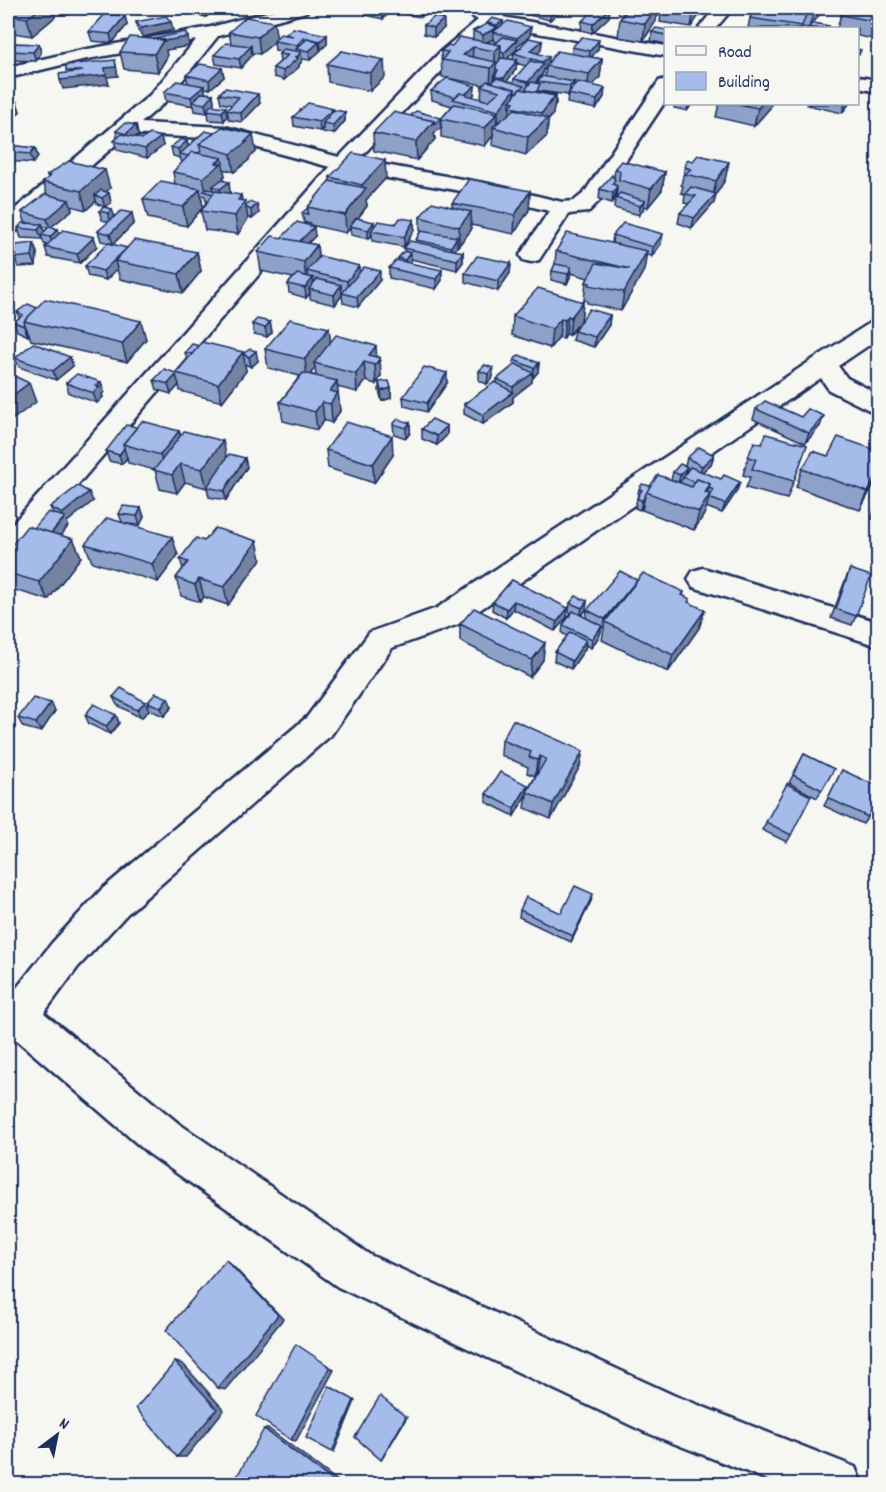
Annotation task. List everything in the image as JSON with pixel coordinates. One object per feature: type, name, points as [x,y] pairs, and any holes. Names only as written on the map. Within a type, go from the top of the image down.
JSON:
[{"type":"street","points":[[8,72],[82,55],[212,32],[300,8]]},
{"type":"street","points":[[452,8],[495,13],[664,51]]},
{"type":"street","points":[[708,27],[724,8]]},
{"type":"street","points":[[8,547],[343,164],[446,56],[495,13]]},
{"type":"street","points":[[8,226],[158,99],[212,32]]},
{"type":"street","points":[[29,48],[82,55]]},
{"type":"street","points":[[859,83],[879,86]]},
{"type":"street","points":[[126,128],[225,133],[343,164],[489,190],[562,208],[580,207],[592,197],[664,88]]},
{"type":"street","points":[[531,255],[562,208]]},
{"type":"street","points":[[838,1485],[662,1415],[354,1271],[163,1138],[13,1021],[65,955],[114,903],[319,726],[381,640],[448,616],[879,328]]},
{"type":"street","points":[[824,363],[838,384],[879,404]]},
{"type":"street","points":[[703,579],[879,634]]},
{"type":"building","points":[[8,8],[41,8],[27,18],[8,15]]},
{"type":"building","points":[[110,8],[121,8],[112,14],[103,12]]},
{"type":"building","points":[[597,8],[610,8],[593,24],[582,21]]},
{"type":"building","points":[[629,8],[656,8],[645,24],[620,19]]},
{"type":"building","points":[[769,8],[807,12],[802,26],[750,18],[755,9],[767,10]]},
{"type":"building","points":[[797,8],[816,8],[814,11]]},
{"type":"building","points":[[846,8],[879,8],[879,22],[841,15]]},
{"type":"building","points":[[105,14],[125,16],[110,34],[89,32]]},
{"type":"building","points":[[166,16],[171,22],[141,28],[136,22]]},
{"type":"building","points":[[246,17],[274,22],[258,37],[229,32]]},
{"type":"building","points":[[434,17],[444,19],[434,28],[424,25]]},
{"type":"building","points":[[492,18],[503,21],[497,25],[487,23]]},
{"type":"building","points":[[508,21],[531,27],[517,38],[493,32]]},
{"type":"building","points":[[813,23],[829,26],[828,27],[809,27]]},
{"type":"building","points":[[487,24],[498,27],[483,35],[473,31]]},
{"type":"building","points":[[293,28],[327,35],[320,41],[304,37],[297,45],[274,41],[280,34],[293,36],[286,34]]},
{"type":"building","points":[[656,28],[664,30],[664,35],[652,32]]},
{"type":"building","points":[[185,32],[188,37],[164,41],[154,39]]},
{"type":"building","points":[[130,37],[164,40],[154,54],[120,52]]},
{"type":"building","points":[[459,37],[501,45],[495,51],[473,47],[463,55],[496,62],[491,68],[442,60],[448,52],[441,51],[448,45],[452,46]]},
{"type":"building","points":[[503,37],[517,40],[504,53],[501,52],[501,45],[495,44]]},
{"type":"building","points":[[582,37],[599,40],[590,51],[572,47]]},
{"type":"building","points":[[529,38],[542,41],[530,51],[549,57],[542,62],[514,53]]},
{"type":"building","points":[[307,39],[319,42],[309,51],[296,49]]},
{"type":"building","points":[[8,43],[39,44],[33,52],[8,51]]},
{"type":"building","points":[[226,43],[251,46],[239,59],[214,55]]},
{"type":"building","points":[[283,49],[301,52],[297,57],[294,56],[298,58],[283,71],[273,68],[288,55],[279,54]]},
{"type":"building","points":[[342,51],[384,60],[370,73],[327,64]]},
{"type":"building","points":[[557,51],[602,59],[589,74],[546,66]]},
{"type":"building","points":[[501,58],[517,60],[504,78],[495,77],[498,70],[496,65]]},
{"type":"building","points":[[115,60],[116,67],[105,68],[106,75],[60,80],[59,74],[83,71],[66,71],[66,65]]},
{"type":"building","points":[[530,61],[544,64],[528,82],[514,79]]},
{"type":"building","points":[[200,64],[222,68],[209,80],[186,75]]},
{"type":"building","points":[[542,76],[574,82],[570,86],[538,82]]},
{"type":"building","points":[[447,78],[475,86],[464,95],[460,93],[455,97],[431,91]]},
{"type":"building","points":[[497,78],[524,86],[515,93],[515,89],[491,83]]},
{"type":"building","points":[[177,81],[204,86],[191,97],[164,92]]},
{"type":"building","points":[[487,81],[515,89],[498,111],[453,99],[460,93],[488,101],[500,91],[482,86]]},
{"type":"building","points":[[531,82],[540,84],[537,91],[556,95],[552,100],[555,96],[525,90]]},
{"type":"building","points":[[577,82],[605,88],[597,100],[568,94]]},
{"type":"building","points":[[225,88],[258,94],[241,113],[227,110],[239,97],[219,94]]},
{"type":"building","points":[[520,89],[555,96],[542,113],[510,107],[514,102],[510,101]]},
{"type":"building","points":[[201,93],[213,94],[205,104],[193,102]]},
{"type":"building","points":[[8,101],[17,102],[8,114]]},
{"type":"building","points":[[308,103],[333,109],[319,122],[293,117]]},
{"type":"building","points":[[454,104],[497,113],[485,128],[441,119]]},
{"type":"building","points":[[211,105],[226,107],[222,112],[207,110]]},
{"type":"building","points":[[742,105],[761,105],[758,108]]},
{"type":"building","points":[[515,109],[548,118],[528,137],[493,127]]},
{"type":"building","points":[[334,110],[345,112],[333,125],[323,123]]},
{"type":"building","points":[[416,111],[441,118],[434,124],[434,121],[410,116]]},
{"type":"building","points":[[393,112],[434,121],[416,142],[373,133]]},
{"type":"building","points":[[125,123],[136,125],[126,134],[116,131]]},
{"type":"building","points":[[222,127],[253,134],[245,142],[247,142],[231,154],[199,144]]},
{"type":"building","points":[[205,131],[214,133],[199,144],[201,151],[192,152],[188,156],[180,154]]},
{"type":"building","points":[[122,134],[142,139],[150,134],[161,137],[145,149],[114,141]]},
{"type":"building","points":[[181,139],[187,141],[178,149],[171,147]]},
{"type":"building","points":[[8,145],[35,148],[30,154],[8,152]]},
{"type":"building","points":[[192,152],[222,158],[216,163],[221,164],[203,178],[173,172]]},
{"type":"building","points":[[353,153],[385,160],[362,185],[330,177]]},
{"type":"building","points":[[698,155],[729,162],[716,181],[685,174],[691,169],[685,167],[687,160],[693,161]]},
{"type":"building","points":[[69,161],[105,170],[81,191],[43,182],[50,176],[47,175]]},
{"type":"building","points":[[621,161],[665,172],[651,189],[619,180],[620,171],[615,168]]},
{"type":"building","points":[[612,175],[615,180],[612,184],[617,186],[613,193],[600,189]]},
{"type":"building","points":[[469,179],[530,191],[515,215],[452,203]]},
{"type":"building","points":[[221,180],[229,182],[220,189],[213,186]]},
{"type":"building","points":[[161,181],[200,189],[183,207],[143,199]]},
{"type":"building","points":[[329,181],[366,188],[345,215],[308,207]]},
{"type":"building","points":[[691,187],[716,194],[694,218],[680,213],[696,196],[685,194]]},
{"type":"building","points":[[207,189],[218,191],[213,194],[204,191]]},
{"type":"building","points":[[101,190],[109,193],[102,198],[95,195]]},
{"type":"building","points":[[215,191],[241,195],[238,200],[245,201],[235,216],[201,211]]},
{"type":"building","points":[[620,193],[645,201],[640,206],[615,198]]},
{"type":"building","points":[[45,194],[69,200],[47,219],[22,212]]},
{"type":"building","points":[[250,202],[257,204],[251,210],[246,205]]},
{"type":"building","points":[[432,202],[471,212],[459,227],[420,217]]},
{"type":"building","points":[[104,207],[112,209],[108,213],[99,211]]},
{"type":"building","points":[[121,211],[132,213],[110,234],[98,231]]},
{"type":"building","points":[[356,218],[374,222],[368,230],[350,226]]},
{"type":"building","points":[[400,218],[414,220],[404,237],[371,231],[378,221],[396,224]]},
{"type":"building","points":[[297,222],[314,227],[299,242],[281,238]]},
{"type":"building","points":[[22,223],[42,224],[38,230],[18,228]]},
{"type":"building","points":[[623,223],[663,234],[653,247],[613,235]]},
{"type":"building","points":[[49,227],[58,229],[50,237],[41,235]]},
{"type":"building","points":[[63,230],[94,237],[77,254],[45,247]]},
{"type":"building","points":[[421,231],[457,237],[451,247],[416,240]]},
{"type":"building","points":[[567,233],[647,251],[624,292],[589,285],[590,283],[586,282],[596,263],[630,269],[556,251]]},
{"type":"building","points":[[8,235],[10,235],[11,259],[8,259]]},
{"type":"building","points":[[272,236],[317,245],[304,262],[258,252]]},
{"type":"building","points":[[134,240],[197,252],[179,274],[115,261]]},
{"type":"building","points":[[410,241],[463,252],[457,260],[404,248]]},
{"type":"building","points":[[34,243],[32,256],[15,258],[16,245]]},
{"type":"building","points":[[108,243],[127,248],[103,271],[85,266]]},
{"type":"building","points":[[404,251],[410,253],[405,260],[398,258]]},
{"type":"building","points":[[320,256],[359,266],[347,281],[307,271]]},
{"type":"building","points":[[477,256],[511,263],[498,281],[465,273]]},
{"type":"building","points":[[396,260],[442,270],[436,279],[389,268]]},
{"type":"building","points":[[555,264],[571,267],[568,274],[552,271]]},
{"type":"building","points":[[364,267],[380,271],[357,297],[342,293]]},
{"type":"building","points":[[297,274],[313,278],[305,288],[288,284]]},
{"type":"building","points":[[317,279],[341,285],[334,295],[309,289]]},
{"type":"building","points":[[538,288],[583,302],[571,317],[561,319],[552,329],[513,316]]},
{"type":"building","points":[[45,299],[141,321],[122,344],[24,321]]},
{"type":"building","points":[[28,304],[37,308],[24,321],[25,325],[14,322],[23,315],[17,312]]},
{"type":"building","points":[[589,309],[610,315],[595,337],[574,331]]},
{"type":"building","points":[[257,319],[270,322],[265,328],[252,324]]},
{"type":"building","points":[[290,319],[329,328],[305,359],[265,349]]},
{"type":"building","points":[[336,335],[376,346],[369,355],[380,358],[375,365],[364,362],[356,374],[314,363]]},
{"type":"building","points":[[202,342],[243,352],[218,384],[176,373]]},
{"type":"building","points":[[33,343],[70,357],[53,371],[15,358]]},
{"type":"building","points":[[192,344],[199,346],[192,354],[185,352]]},
{"type":"building","points":[[250,349],[256,351],[249,357],[243,354]]},
{"type":"building","points":[[519,355],[539,363],[534,368],[514,360]]},
{"type":"building","points":[[516,364],[533,373],[513,387],[497,379]]},
{"type":"building","points":[[485,365],[493,368],[488,374],[479,371]]},
{"type":"building","points":[[424,367],[447,373],[427,403],[403,397]]},
{"type":"building","points":[[164,369],[176,373],[168,384],[154,380]]},
{"type":"building","points":[[8,373],[29,383],[8,399]]},
{"type":"building","points":[[303,373],[337,381],[330,391],[338,393],[330,404],[322,402],[315,412],[280,402]]},
{"type":"building","points":[[77,374],[101,382],[96,386],[100,387],[93,393],[66,383]]},
{"type":"building","points":[[389,381],[391,388],[381,391],[379,382]]},
{"type":"building","points":[[495,382],[513,392],[483,415],[464,404]]},
{"type":"building","points":[[765,401],[801,417],[808,409],[824,416],[809,433],[756,409]]},
{"type":"building","points":[[398,419],[410,423],[406,428],[393,424]]},
{"type":"building","points":[[432,419],[447,426],[437,436],[422,429]]},
{"type":"building","points":[[142,421],[179,431],[160,455],[123,444]]},
{"type":"building","points":[[346,422],[392,436],[373,464],[326,450]]},
{"type":"building","points":[[126,425],[137,427],[123,444],[124,448],[119,455],[106,451]]},
{"type":"building","points":[[184,431],[223,441],[202,469],[180,464],[172,475],[154,470]]},
{"type":"building","points":[[766,434],[807,445],[794,481],[752,469],[756,459],[748,457],[754,442],[762,444]]},
{"type":"building","points":[[838,437],[879,451],[879,472],[868,492],[802,469],[813,451],[828,456]]},
{"type":"building","points":[[699,447],[714,455],[702,466],[687,458]]},
{"type":"building","points":[[229,454],[245,458],[224,491],[207,487]]},
{"type":"building","points":[[680,464],[687,467],[680,475],[673,472]]},
{"type":"building","points":[[690,467],[721,479],[724,475],[740,482],[725,504],[709,498],[714,490],[709,488],[710,484],[697,479],[695,482],[683,477]]},
{"type":"building","points":[[658,475],[692,487],[697,479],[710,484],[705,493],[710,494],[699,512],[646,492]]},
{"type":"building","points":[[642,484],[650,486],[642,501],[637,498],[642,490],[639,489]]},
{"type":"building","points":[[78,486],[89,492],[62,514],[50,507]]},
{"type":"building","points":[[123,506],[141,508],[137,516],[119,514]]},
{"type":"building","points":[[48,512],[65,517],[51,533],[34,528]]},
{"type":"building","points":[[107,518],[172,537],[152,564],[85,544]]},
{"type":"building","points":[[27,526],[73,539],[39,582],[8,573],[8,550]]},
{"type":"building","points":[[215,528],[257,541],[224,587],[199,579],[195,585],[176,578],[188,562],[180,559],[196,538],[204,541]]},
{"type":"building","points":[[850,569],[871,576],[856,616],[836,609]]},
{"type":"building","points":[[620,571],[637,580],[605,619],[587,610]]},
{"type":"building","points":[[643,573],[684,592],[682,595],[690,599],[688,602],[705,610],[673,655],[605,622]]},
{"type":"building","points":[[512,580],[568,608],[557,622],[514,601],[507,609],[493,602]]},
{"type":"building","points":[[576,596],[587,601],[582,608],[570,603]]},
{"type":"building","points":[[474,608],[545,643],[532,660],[460,624]]},
{"type":"building","points":[[573,611],[602,626],[592,639],[563,625]]},
{"type":"building","points":[[570,632],[586,640],[572,661],[555,652]]},
{"type":"building","points":[[121,688],[145,702],[137,710],[113,697]]},
{"type":"building","points":[[156,693],[168,698],[161,708],[148,702]]},
{"type":"building","points":[[33,698],[51,703],[36,723],[18,718]]},
{"type":"building","points":[[94,704],[116,715],[106,726],[85,715]]},
{"type":"building","points":[[513,720],[583,751],[553,804],[527,792],[546,759],[540,756],[537,760],[529,757],[531,752],[502,740]]},
{"type":"building","points":[[804,754],[834,769],[822,790],[793,775]]},
{"type":"building","points":[[842,770],[879,787],[879,793],[868,817],[828,798]]},
{"type":"building","points":[[500,772],[528,785],[514,808],[486,794]]},
{"type":"building","points":[[787,784],[811,796],[791,835],[766,822]]},
{"type":"building","points":[[575,886],[593,894],[573,936],[520,910],[526,897],[561,913]]},
{"type":"building","points":[[226,1260],[278,1315],[218,1388],[166,1330]]},
{"type":"building","points":[[296,1344],[330,1367],[291,1440],[256,1416]]},
{"type":"building","points":[[175,1362],[217,1409],[177,1457],[136,1408]]},
{"type":"building","points":[[329,1386],[354,1400],[332,1452],[306,1438]]},
{"type":"building","points":[[380,1396],[406,1417],[381,1460],[355,1437]]},
{"type":"building","points":[[264,1429],[338,1485],[232,1485]]}]
